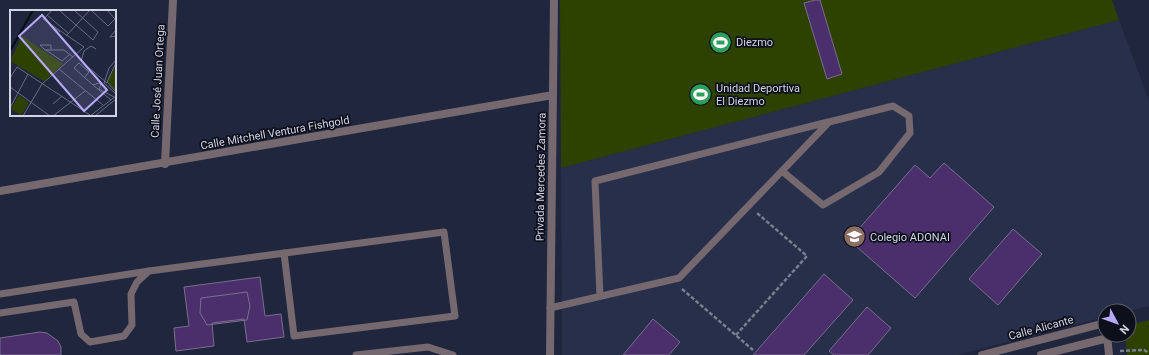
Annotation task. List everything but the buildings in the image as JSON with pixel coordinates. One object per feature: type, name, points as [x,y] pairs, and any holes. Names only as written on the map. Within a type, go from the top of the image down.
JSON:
[{"type":"street","name":"Calle José Juan Ortega","points":[[165,164],[173,0]]},
{"type":"street","name":"Privada Mercedes Zamora","points":[[550,355],[554,0]]},
{"type":"street","name":"Calle Mitchell Ventura Fishgold","points":[[0,191],[165,164],[553,95]]},
{"type":"street","name":"Calle Alicante","points":[[982,355],[1097,325]]},
{"type":"street","points":[[1041,355],[1097,339]]},
{"type":"street","points":[[1108,343],[1109,354]]},
{"type":"lane","points":[[600,296],[595,181],[894,106],[909,116],[910,133],[880,172],[823,204],[782,171]]},
{"type":"lane","points":[[550,308],[679,278],[829,122]]},
{"type":"lane","points":[[0,294],[149,271],[284,253],[444,232],[455,316],[294,336],[284,253]]},
{"type":"lane","points":[[0,313],[74,302],[81,334],[90,342],[124,336],[132,325],[131,294],[137,282],[149,271]]},
{"type":"lane","points":[[356,355],[428,347],[453,355]]},
{"type":"path","points":[[736,335],[806,256],[749,206]]},
{"type":"path","points":[[672,280],[753,350]]},
{"type":"path","points":[[1109,354],[1144,350],[1149,353]]},
{"type":"shaded area","name":"Colegio ADONAI","points":[[1119,20],[1149,101],[1149,306],[1137,309],[1137,303],[1097,303],[1097,319],[956,355],[562,355],[561,168]]},
{"type":"green space","name":"Unidad Deportiva El Diezmo","points":[[560,0],[1112,0],[1119,20],[561,168]]},
{"type":"green space","points":[[1149,320],[1149,355],[1127,355],[1126,343],[1137,343],[1137,323]]},
{"type":"place","name":"Diezmo","points":[[720,42]]},
{"type":"place","name":"Unidad Deportiva El Diezmo","points":[[700,94]]},
{"type":"place","name":"Colegio ADONAI","points":[[855,237]]}]
